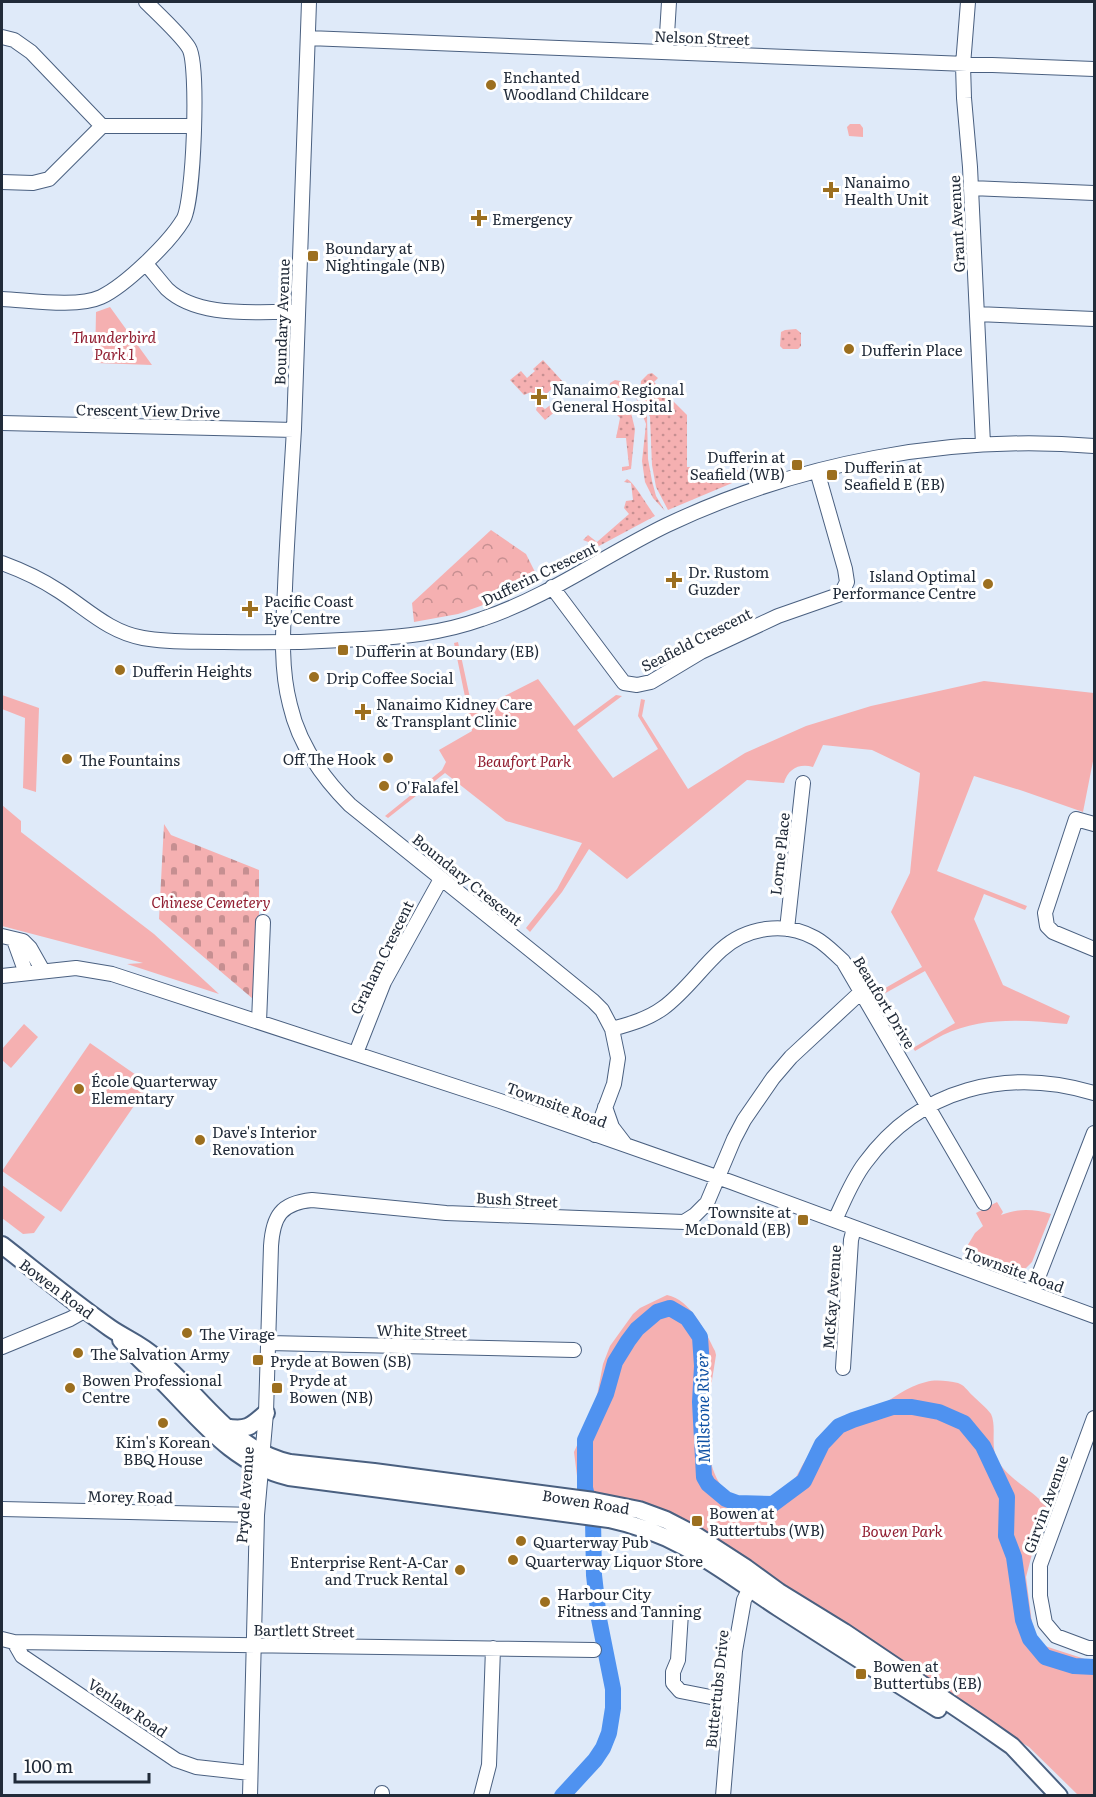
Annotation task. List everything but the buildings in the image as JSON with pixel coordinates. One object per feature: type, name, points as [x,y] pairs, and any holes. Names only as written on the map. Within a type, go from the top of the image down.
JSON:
[{"type":"main road","name":"Bowen Road","points":[[2,1245],[113,1330],[139,1344],[156,1357],[261,1460]]},
{"type":"main road","name":"Bowen Road","points":[[113,1330],[220,1441],[261,1460],[288,1477],[650,1513],[695,1535],[1012,1746],[1059,1796]]},
{"type":"main road","points":[[225,1427],[247,1428],[266,1413]]},
{"type":"main road","name":"Bowen Road","points":[[595,1509],[694,1550],[822,1636],[1030,1766]]},
{"type":"street","points":[[2,299],[82,302],[101,297],[146,264],[184,219],[189,204],[194,126],[194,66],[190,49],[146,2]]},
{"type":"street","name":"Boundary Avenue","points":[[283,643],[294,430],[309,2]]},
{"type":"street","points":[[666,51],[669,2]]},
{"type":"street","name":"Grant Avenue","points":[[968,2],[963,65],[983,444]]},
{"type":"street","points":[[2,37],[14,40],[31,52],[102,126]]},
{"type":"street","name":"Nelson Street","points":[[308,38],[1095,69]]},
{"type":"street","points":[[2,182],[33,183],[49,179],[102,126],[194,126]]},
{"type":"street","points":[[971,188],[1095,193]]},
{"type":"street","points":[[146,264],[168,290],[189,302],[210,310],[298,312]]},
{"type":"street","points":[[977,314],[1095,319]]},
{"type":"street","name":"Crescent View Drive","points":[[2,423],[294,430]]},
{"type":"street","name":"Dufferin Crescent","points":[[2,563],[52,586],[102,622],[135,636],[170,640],[283,643],[407,636],[443,630],[491,616],[552,587],[667,526],[744,492],[817,471],[908,453],[983,444],[1050,442],[1095,446]]},
{"type":"street","name":"Seafield Crescent","points":[[552,587],[624,683],[638,685],[651,682],[700,652],[778,616],[841,594],[847,582],[845,569],[817,471]]},
{"type":"street","name":"Boundary Crescent","points":[[283,643],[290,706],[303,742],[319,770],[350,805],[602,1010],[612,1029],[618,1058],[617,1072],[595,1135]]},
{"type":"street","name":"Lorne Place","points":[[787,929],[803,783]]},
{"type":"street","points":[[1095,824],[1076,819],[1045,913],[1047,926],[1053,932],[1095,949]]},
{"type":"street","name":"Graham Crescent","points":[[356,1053],[384,982],[441,879]]},
{"type":"street","points":[[259,1022],[263,922]]},
{"type":"street","name":"Beaufort Drive","points":[[612,1029],[642,1020],[665,1007],[717,953],[735,939],[761,930],[787,929],[815,938],[843,962],[984,1203]]},
{"type":"street","points":[[8,938],[23,941],[30,948],[43,971]]},
{"type":"street","points":[[8,938],[26,973]]},
{"type":"street","name":"Townsite Road","points":[[2,976],[76,968],[112,974],[500,1101],[717,1177],[1095,1316]]},
{"type":"street","name":"Bush Street","points":[[291,1204],[312,1200],[435,1212],[675,1223],[689,1220],[705,1207],[744,1120],[768,1084],[791,1057],[861,992]]},
{"type":"street","points":[[835,1220],[863,1165],[874,1151],[888,1136],[927,1107],[974,1089],[1026,1081],[1049,1083],[1095,1093]]},
{"type":"street","points":[[605,1107],[612,1127],[627,1146]]},
{"type":"street","points":[[1032,1293],[1095,1133]]},
{"type":"street","name":"Pryde Avenue","points":[[250,1796],[257,1515],[266,1413],[272,1233],[277,1217],[291,1204]]},
{"type":"street","name":"McKay Avenue","points":[[843,1368],[851,1240],[854,1228]]},
{"type":"street","points":[[2,1347],[86,1310]]},
{"type":"street","name":"White Street","points":[[269,1343],[574,1350]]},
{"type":"street","name":"Girvin Avenue","points":[[1095,1418],[1040,1565],[1040,1596],[1045,1623],[1056,1636],[1088,1648],[1095,1648]]},
{"type":"street","name":"Morey Road","points":[[2,1509],[257,1515]]},
{"type":"street","name":"Buttertubs Drive","points":[[723,1796],[740,1618],[744,1600],[750,1588]]},
{"type":"street","points":[[681,1612],[678,1660],[673,1672],[672,1683],[680,1692],[731,1701]]},
{"type":"street","name":"Bartlett Street","points":[[8,1641],[594,1650]]},
{"type":"street","name":"Venlaw Road","points":[[8,1641],[22,1656],[176,1760],[196,1767],[250,1773]]},
{"type":"street","points":[[481,1796],[489,1765],[493,1648]]},
{"type":"green space","points":[[850,124],[860,124],[863,128],[863,137],[849,136],[847,127]]},
{"type":"green space","name":"Thunderbird Park 1","points":[[110,307],[152,365],[95,363],[96,312]]},
{"type":"green space","points":[[796,329],[801,333],[801,346],[798,349],[783,349],[780,346],[781,332]]},
{"type":"green space","points":[[543,360],[564,383],[561,386],[565,390],[558,395],[552,389],[546,394],[543,391],[539,392],[536,397],[531,392],[524,395],[510,380],[521,371],[527,378]]},
{"type":"green space","points":[[652,373],[658,378],[654,382],[687,415],[687,467],[693,467],[693,477],[739,478],[739,470],[763,470],[668,510],[656,487],[652,465],[650,417],[640,397],[641,381]]},
{"type":"green space","points":[[615,380],[625,382],[624,396],[618,398],[609,389],[610,383]]},
{"type":"green space","points":[[636,398],[647,415],[648,459],[652,481],[656,496],[665,511],[653,498],[645,482],[642,461],[646,424]]},
{"type":"green space","points":[[538,404],[545,409],[552,404],[557,410],[545,420],[536,410]]},
{"type":"green space","points":[[623,410],[631,413],[635,429],[631,469],[622,471],[622,467],[629,466],[626,438],[616,438],[620,418],[616,414]]},
{"type":"green space","points":[[627,479],[630,481],[637,490],[655,516],[599,546],[583,540],[588,535],[597,542],[629,514],[624,508],[626,501],[633,500],[631,483],[624,482]]},
{"type":"green space","points":[[491,530],[526,554],[539,580],[500,599],[458,614],[414,622],[412,603]]},
{"type":"green space","name":"Beaufort Park","points":[[458,642],[473,712],[538,679],[574,726],[616,695],[622,696],[577,730],[613,778],[658,749],[638,716],[641,699],[645,700],[642,716],[688,789],[745,753],[806,726],[871,706],[984,681],[1094,693],[1094,756],[1083,812],[974,776],[937,871],[1027,906],[1025,910],[984,894],[974,919],[1003,985],[1070,1016],[1067,1024],[1036,1021],[989,1022],[958,1029],[915,1051],[913,1048],[955,1023],[925,971],[882,995],[880,991],[922,967],[891,912],[910,873],[920,773],[872,750],[823,745],[813,767],[795,768],[788,774],[784,783],[747,780],[627,879],[589,849],[562,892],[530,932],[526,928],[557,889],[582,843],[506,821],[445,773],[388,818],[385,816],[442,770],[446,762],[439,750],[472,731],[454,643]]},
{"type":"green space","points":[[2,695],[39,708],[36,792],[23,788],[25,718],[2,709]]},
{"type":"green space","points":[[2,805],[21,821],[21,832],[154,934],[219,994],[127,964],[143,963],[2,926]]},
{"type":"green space","name":"Chinese Cemetery","points":[[164,824],[171,835],[259,870],[259,1004],[159,919]]},
{"type":"green space","points":[[24,1024],[38,1037],[11,1068],[2,1060],[2,1049]]},
{"type":"green space","points":[[90,1043],[149,1084],[61,1212],[2,1171]]},
{"type":"green space","points":[[2,1185],[45,1217],[34,1233],[23,1234],[2,1218]]},
{"type":"green space","points":[[997,1202],[1003,1212],[1001,1215],[1026,1210],[1051,1214],[1032,1262],[1022,1272],[1015,1272],[963,1253],[975,1233],[983,1226],[976,1213]]},
{"type":"green space","name":"Bowen Park","points":[[667,1295],[683,1303],[696,1317],[715,1351],[708,1414],[710,1457],[716,1476],[726,1491],[742,1501],[762,1506],[773,1504],[787,1492],[808,1456],[829,1436],[846,1424],[919,1384],[938,1380],[958,1383],[964,1386],[991,1414],[995,1454],[1001,1466],[1046,1506],[1041,1533],[1026,1577],[1034,1638],[1045,1646],[1094,1662],[1094,1795],[1078,1795],[1029,1747],[949,1699],[777,1585],[580,1500],[574,1452],[595,1406],[603,1364],[610,1346],[633,1314],[640,1308]]},
{"type":"waterway","name":"Millstone River","points":[[562,1796],[603,1748],[609,1733],[613,1708],[613,1689],[599,1619],[594,1575],[593,1519],[585,1488],[585,1440],[606,1394],[615,1362],[628,1341],[637,1329],[657,1312],[670,1308],[687,1318],[700,1337],[702,1366],[700,1402],[704,1477],[708,1484],[726,1499],[737,1503],[773,1504],[804,1481],[822,1444],[839,1426],[853,1420],[893,1407],[912,1407],[939,1412],[964,1423],[983,1446],[1007,1497],[1006,1536],[1014,1557],[1023,1620],[1030,1639],[1045,1657],[1074,1666],[1094,1667]]},
{"type":"place","name":"Enchanted Woodland Childcare","points":[[491,85]]},
{"type":"place","name":"Nanaimo Health Unit","points":[[831,190]]},
{"type":"place","name":"Emergency","points":[[479,218]]},
{"type":"place","name":"Boundary at Nightingale (NB)","points":[[313,256]]},
{"type":"place","name":"Dufferin Place","points":[[849,349]]},
{"type":"place","name":"Nanaimo Regional General Hospital","points":[[539,397]]},
{"type":"place","name":"Dufferin at Seafield (WB)","points":[[797,465]]},
{"type":"place","name":"Dufferin at Seafield E (EB)","points":[[832,475]]},
{"type":"place","name":"Dr. Rustom Guzder","points":[[674,580]]},
{"type":"place","name":"Island Optimal Performance Centre","points":[[988,584]]},
{"type":"place","name":"Pacific Coast Eye Centre","points":[[250,609]]},
{"type":"place","name":"Dufferin at Boundary (EB)","points":[[343,650]]},
{"type":"place","name":"Dufferin Heights","points":[[120,670]]},
{"type":"place","name":"Drip Coffee Social","points":[[314,677]]},
{"type":"place","name":"Nanaimo Kidney Care & Transplant Clinic","points":[[363,712]]},
{"type":"place","name":"Off The Hook","points":[[388,758]]},
{"type":"place","name":"The Fountains","points":[[67,759]]},
{"type":"place","name":"O'Falafel","points":[[384,786]]},
{"type":"place","name":"École Quarterway Elementary","points":[[79,1089]]},
{"type":"place","name":"Dave's Interior Renovation","points":[[200,1140]]},
{"type":"place","name":"Townsite at McDonald (EB)","points":[[803,1220]]},
{"type":"place","name":"The Virage","points":[[187,1333]]},
{"type":"place","name":"The Salvation Army","points":[[78,1353]]},
{"type":"place","name":"Pryde at Bowen (SB)","points":[[258,1360]]},
{"type":"place","name":"Bowen Professional Centre","points":[[70,1388]]},
{"type":"place","name":"Pryde at Bowen (NB)","points":[[277,1388]]},
{"type":"place","name":"Kim's Korean BBQ House","points":[[163,1423]]},
{"type":"place","name":"Bowen at Buttertubs (WB)","points":[[697,1521]]},
{"type":"place","name":"Quarterway Pub","points":[[521,1541]]},
{"type":"place","name":"Quarterway Liquor Store","points":[[513,1560]]},
{"type":"place","name":"Enterprise Rent-A-Car and Truck Rental","points":[[460,1570]]},
{"type":"place","name":"Harbour City Fitness and Tanning","points":[[545,1602]]},
{"type":"place","name":"Bowen at Buttertubs (EB)","points":[[861,1674]]}]
